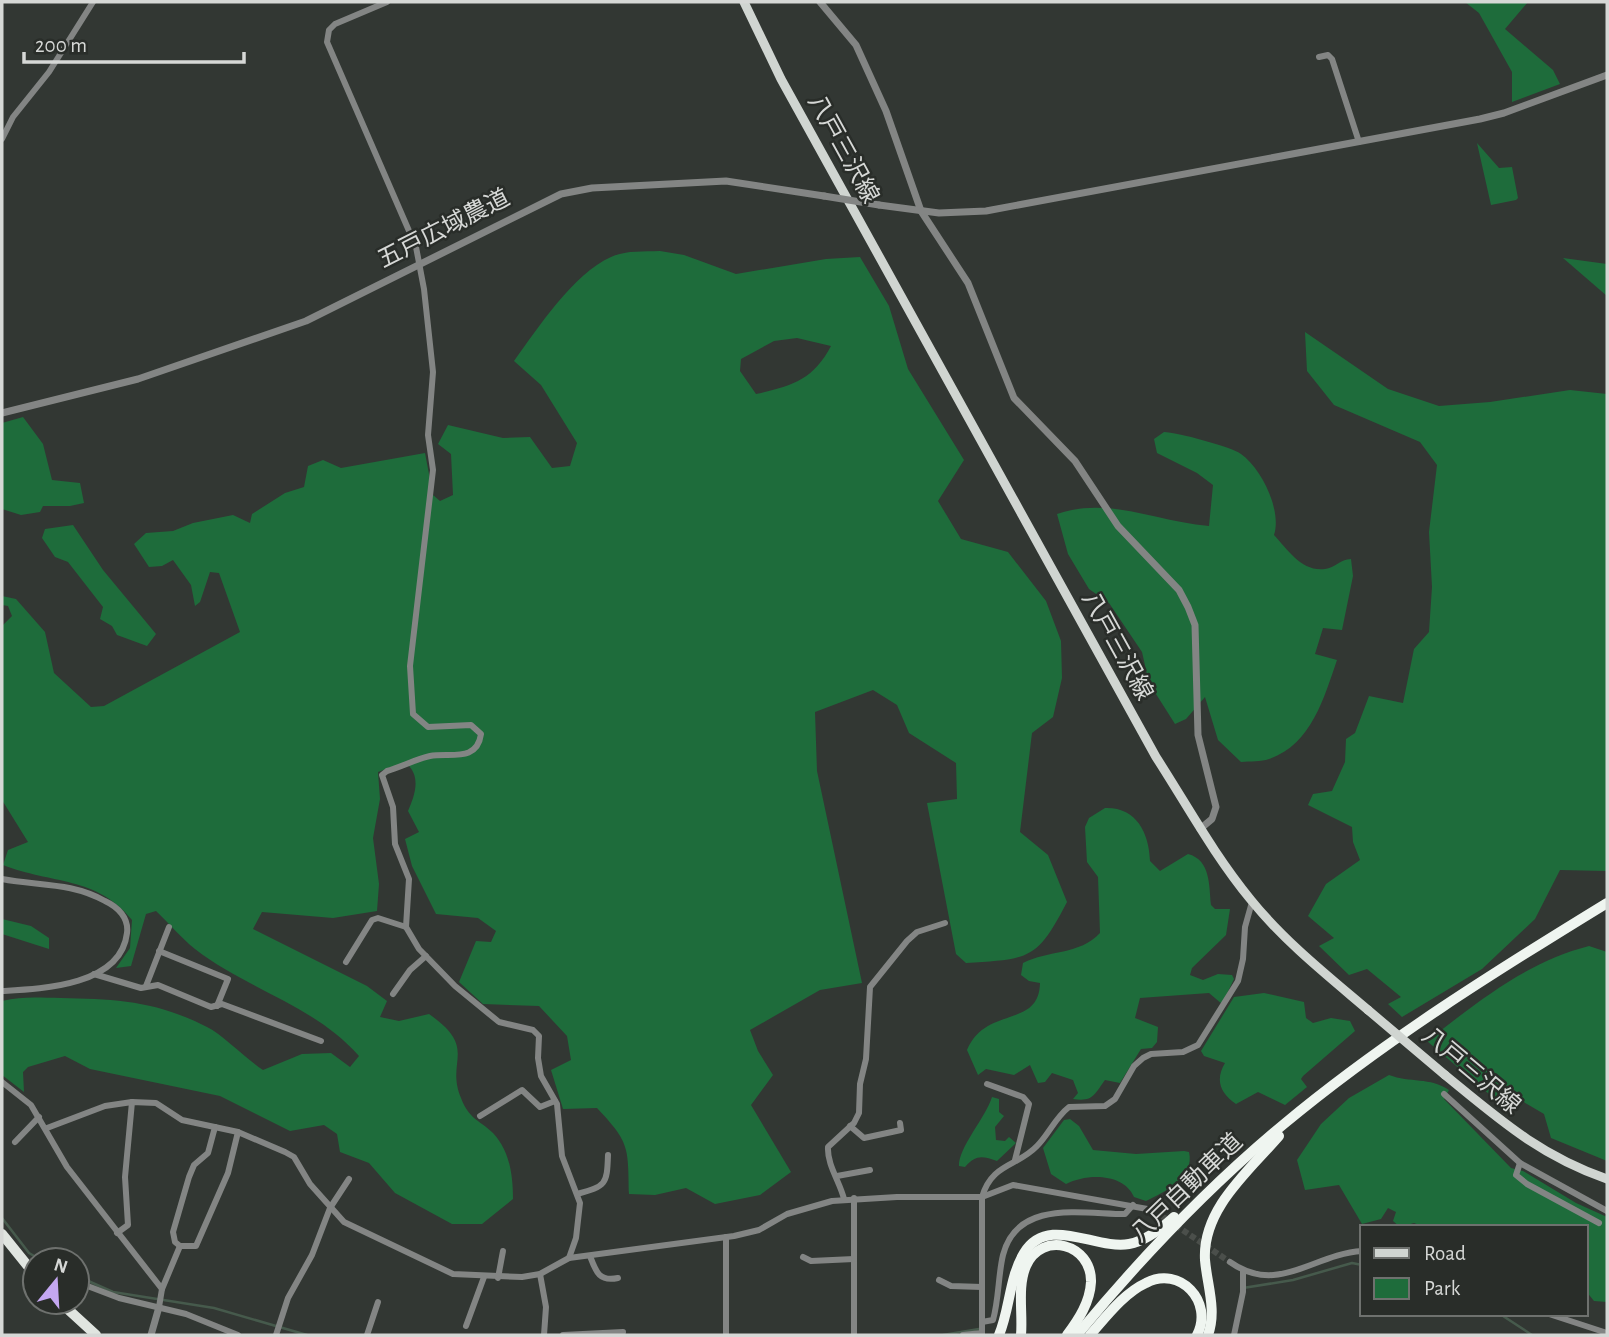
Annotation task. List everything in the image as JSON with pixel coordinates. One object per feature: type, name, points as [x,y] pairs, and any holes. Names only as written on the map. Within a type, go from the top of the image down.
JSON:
[{"type":"highway","name":"八戸自動車道","points":[[1077,1335],[1170,1231],[1245,1158],[1432,1013],[1607,903]]},
{"type":"highway","name":"八戸自動車道","points":[[1084,1335],[1174,1235],[1339,1083]]},
{"type":"highway","points":[[1208,1335],[1212,1310],[1205,1248],[1212,1223],[1226,1197],[1279,1136]]},
{"type":"highway","points":[[999,1335],[1016,1270],[1031,1244],[1058,1234],[1115,1245],[1135,1242],[1157,1231],[1245,1158]]},
{"type":"highway","points":[[2,1234],[21,1258]]},
{"type":"highway","points":[[1021,1335],[1022,1288],[1026,1265],[1038,1250],[1056,1244],[1075,1250],[1085,1259],[1090,1272],[1086,1303],[1068,1335]]},
{"type":"highway","points":[[1090,1335],[1139,1287],[1161,1278],[1184,1284],[1198,1299],[1203,1317],[1197,1335]]},
{"type":"highway","points":[[75,1316],[96,1335]]},
{"type":"main road","name":"八戸三沢線","points":[[744,2],[781,79],[1156,757],[1200,829],[1252,902],[1283,935],[1368,1010],[1445,1076],[1541,1151],[1561,1162],[1607,1178]]},
{"type":"street","points":[[2,139],[13,117],[49,72],[93,2]]},
{"type":"street","points":[[387,2],[335,24],[329,30],[327,42],[420,262],[433,372],[428,435],[433,470],[410,666],[413,714],[428,727],[471,725],[481,734],[476,748],[459,757],[432,755],[382,775],[393,807],[395,844],[409,878],[406,926],[426,956],[455,986],[499,1021],[533,1030],[539,1035],[538,1058],[541,1076],[555,1101],[562,1156],[577,1194],[580,1216],[569,1258]]},
{"type":"street","points":[[820,2],[842,24],[856,45],[886,111],[921,211],[968,283],[1014,398],[1074,461],[1118,526],[1180,590],[1188,607],[1195,625],[1198,735],[1216,807],[1212,820],[1200,829]]},
{"type":"street","points":[[1319,57],[1328,55],[1332,59],[1359,142]]},
{"type":"street","name":"五戸広域農道","points":[[2,413],[138,379],[306,321],[546,199],[576,190],[726,181],[921,211],[986,211],[1504,113],[1607,75]]},
{"type":"street","points":[[2,880],[75,888],[107,901],[124,915],[128,930],[125,946],[107,968],[60,985],[2,990]]},
{"type":"street","points":[[963,1335],[982,1334],[982,1197],[993,1176],[1037,1147],[1069,1107],[1098,1108],[1115,1099],[1134,1066],[1143,1058],[1151,1054],[1183,1052],[1198,1045],[1238,981],[1247,912],[1252,902]]},
{"type":"street","points":[[346,962],[372,920],[378,918],[406,926]]},
{"type":"street","points":[[844,1199],[830,1164],[828,1147],[850,1126],[859,1113],[862,1101],[860,1084],[866,1059],[870,988],[917,932],[946,923]]},
{"type":"street","points":[[146,986],[169,928]]},
{"type":"street","points":[[159,951],[228,979],[216,1007]]},
{"type":"street","points":[[393,994],[410,970],[426,956]]},
{"type":"street","points":[[94,974],[141,988],[158,985],[216,1007],[222,1004],[321,1041]]},
{"type":"street","points":[[2,1082],[31,1105],[47,1128],[66,1167],[162,1289]]},
{"type":"street","points":[[988,1084],[1023,1097],[1029,1104],[1015,1160]]},
{"type":"street","points":[[480,1115],[522,1090],[540,1107],[555,1101]]},
{"type":"street","points":[[1444,1094],[1520,1163],[1607,1211]]},
{"type":"street","points":[[47,1128],[105,1106],[132,1102],[156,1103],[183,1120],[238,1132],[294,1157],[330,1208],[344,1222],[362,1232],[402,1247],[453,1274],[484,1277],[540,1274],[569,1258],[726,1237],[759,1230],[787,1214],[844,1199],[982,1197],[1013,1185],[1153,1210]]},
{"type":"street","points":[[117,1233],[128,1225],[125,1177],[132,1102]]},
{"type":"street","points":[[15,1142],[38,1117]]},
{"type":"street","points":[[850,1126],[864,1138],[901,1130],[900,1123]]},
{"type":"street","points":[[215,1127],[208,1153],[194,1165],[189,1177],[173,1232],[175,1242],[180,1246],[195,1246],[200,1240],[207,1214],[228,1173],[238,1132]]},
{"type":"street","points":[[577,1194],[600,1187],[607,1179],[608,1155]]},
{"type":"street","points":[[1520,1163],[1516,1171],[1520,1179],[1599,1223]]},
{"type":"street","points":[[837,1176],[870,1170]]},
{"type":"street","points":[[276,1335],[288,1298],[312,1255],[330,1208],[349,1180]]},
{"type":"street","points":[[854,1198],[854,1335]]},
{"type":"street","points":[[982,1321],[993,1320],[1004,1251],[1024,1224],[1044,1215],[1070,1210],[1125,1214],[1133,1205]]},
{"type":"street","points":[[726,1237],[726,1335]]},
{"type":"street","points":[[151,1335],[162,1289],[180,1246]]},
{"type":"street","points":[[498,1278],[503,1251]]},
{"type":"street","points":[[1230,1262],[1242,1271],[1259,1276],[1285,1275],[1336,1254],[1360,1251]]},
{"type":"street","points":[[590,1256],[601,1278],[618,1278]]},
{"type":"street","points":[[803,1257],[811,1261],[855,1259]]},
{"type":"street","points":[[1234,1335],[1243,1292],[1242,1271]]},
{"type":"street","points":[[540,1274],[546,1307],[544,1335]]},
{"type":"street","points":[[466,1326],[484,1277]]},
{"type":"street","points":[[939,1280],[951,1286],[982,1287]]},
{"type":"street","points":[[91,1287],[119,1298],[159,1307],[238,1335]]},
{"type":"street","points":[[367,1335],[379,1302]]},
{"type":"street","points":[[1555,1316],[1607,1333]]},
{"type":"street","points":[[563,1335],[623,1332]]},
{"type":"green space","points":[[1465,2],[1528,2],[1505,29],[1553,70],[1560,84],[1512,102],[1512,72],[1479,13]]},
{"type":"green space","points":[[1477,143],[1499,168],[1512,167],[1518,198],[1516,200],[1491,205]]},
{"type":"green space","points":[[660,251],[684,255],[736,274],[826,259],[860,257],[889,306],[908,369],[964,460],[938,501],[961,539],[1008,552],[1046,601],[1061,641],[1062,678],[1053,717],[1032,733],[1020,832],[1048,855],[1067,902],[1048,935],[1029,953],[1005,960],[966,963],[956,954],[927,803],[957,799],[956,763],[909,733],[897,705],[873,690],[815,712],[817,771],[862,983],[820,990],[750,1030],[758,1051],[773,1075],[751,1105],[791,1172],[760,1195],[715,1204],[686,1188],[655,1195],[629,1194],[627,1155],[616,1130],[597,1108],[563,1109],[551,1070],[571,1060],[567,1036],[539,1006],[483,1004],[459,982],[476,941],[491,942],[496,931],[478,918],[436,914],[412,866],[405,839],[419,832],[408,811],[416,782],[409,766],[394,766],[378,772],[380,799],[373,838],[379,884],[377,911],[333,918],[262,912],[253,929],[367,986],[387,1001],[380,1017],[399,1021],[429,1014],[453,1037],[457,1046],[456,1074],[461,1098],[471,1115],[499,1140],[511,1173],[513,1199],[482,1224],[452,1224],[395,1193],[369,1163],[340,1152],[337,1134],[324,1125],[290,1131],[220,1096],[90,1069],[65,1056],[28,1067],[23,1072],[24,1092],[2,1075],[2,1001],[17,998],[100,999],[136,1003],[171,1012],[213,1031],[263,1070],[302,1054],[331,1053],[350,1067],[359,1056],[322,1024],[195,949],[156,911],[146,914],[131,966],[116,968],[130,948],[132,920],[118,906],[88,888],[3,865],[8,850],[28,842],[2,800],[2,626],[12,616],[8,606],[2,605],[2,596],[16,599],[45,632],[54,673],[91,707],[104,706],[240,632],[219,573],[210,572],[200,602],[195,606],[191,585],[173,560],[162,566],[149,567],[134,544],[146,533],[173,531],[193,523],[233,515],[250,523],[252,514],[285,493],[304,487],[308,466],[323,460],[341,468],[425,453],[433,495],[440,501],[453,495],[451,454],[438,444],[448,425],[503,438],[530,437],[552,468],[570,466],[577,443],[541,385],[514,361],[557,303],[597,265],[623,253]],"holes":[[[797,338],[831,346],[809,374],[780,388],[756,394],[740,371],[741,359],[774,341]]]},
{"type":"green space","points":[[1563,258],[1607,264],[1607,296]]},
{"type":"green space","points":[[1305,332],[1388,389],[1439,406],[1490,402],[1570,390],[1607,394],[1607,871],[1560,870],[1535,919],[1482,969],[1402,1017],[1388,1004],[1401,997],[1367,969],[1349,975],[1319,946],[1334,938],[1308,916],[1326,884],[1360,860],[1353,842],[1352,827],[1308,805],[1313,794],[1332,791],[1345,762],[1346,739],[1355,733],[1369,696],[1403,703],[1414,649],[1429,632],[1432,587],[1429,532],[1437,465],[1420,442],[1334,405],[1307,371]]},
{"type":"green space","points":[[23,417],[43,444],[52,480],[80,483],[84,503],[43,506],[40,512],[21,515],[2,509],[2,423]]},
{"type":"green space","points":[[1164,432],[1227,448],[1249,461],[1263,480],[1273,503],[1276,525],[1274,535],[1302,564],[1325,569],[1351,559],[1353,576],[1342,630],[1323,628],[1315,654],[1337,660],[1321,704],[1306,732],[1296,743],[1269,759],[1241,762],[1218,740],[1205,697],[1186,719],[1175,724],[1149,683],[1142,652],[1109,603],[1089,589],[1068,554],[1057,514],[1076,509],[1114,509],[1209,526],[1213,485],[1197,473],[1157,453],[1154,439]]},
{"type":"green space","points":[[73,525],[103,570],[156,634],[147,646],[117,635],[112,626],[100,619],[103,607],[68,562],[55,557],[42,538],[45,529]]},
{"type":"green space","points":[[1105,808],[1125,812],[1139,823],[1147,840],[1150,861],[1160,871],[1188,854],[1201,862],[1209,882],[1211,905],[1215,909],[1230,909],[1226,935],[1192,968],[1190,975],[1203,980],[1218,974],[1232,975],[1234,979],[1222,1004],[1209,993],[1140,998],[1135,1018],[1158,1027],[1157,1042],[1152,1048],[1141,1049],[1120,1083],[1105,1080],[1089,1098],[1073,1099],[1078,1093],[1073,1080],[1052,1073],[1045,1082],[1038,1083],[1030,1065],[1014,1075],[986,1069],[978,1075],[967,1050],[976,1036],[986,1027],[1031,1007],[1037,997],[1040,983],[1029,981],[1021,975],[1023,963],[1073,949],[1100,933],[1098,877],[1087,862],[1085,827],[1089,818]]},
{"type":"green space","points":[[2,919],[31,926],[49,938],[49,949],[2,934]]},
{"type":"green space","points":[[1589,946],[1607,952],[1607,1161],[1551,1138],[1544,1114],[1517,1098],[1496,1100],[1427,1041],[1484,998],[1524,973],[1544,962]]},
{"type":"green space","points":[[1264,993],[1304,1002],[1306,1018],[1313,1023],[1331,1018],[1350,1021],[1355,1031],[1303,1076],[1301,1079],[1307,1087],[1285,1105],[1258,1092],[1236,1104],[1221,1086],[1220,1075],[1225,1063],[1204,1056],[1201,1051],[1234,997]]},
{"type":"green space","points":[[1389,1075],[1435,1083],[1449,1090],[1444,1099],[1511,1168],[1523,1171],[1576,1203],[1607,1217],[1607,1302],[1594,1301],[1588,1294],[1588,1225],[1398,1225],[1393,1221],[1396,1212],[1388,1208],[1381,1219],[1362,1224],[1339,1185],[1305,1190],[1297,1160],[1321,1124],[1349,1098]]},
{"type":"green space","points":[[992,1097],[999,1099],[999,1112],[1004,1116],[995,1127],[996,1140],[1005,1141],[1009,1137],[1016,1143],[997,1161],[980,1157],[965,1167],[959,1166],[963,1150]]},
{"type":"green space","points":[[1070,1119],[1079,1126],[1093,1150],[1136,1154],[1189,1152],[1187,1169],[1177,1182],[1146,1201],[1134,1197],[1129,1189],[1114,1179],[1084,1178],[1066,1184],[1051,1174],[1043,1148],[1064,1120]]},
{"type":"waterway","points":[[2,1218],[24,1246]]},
{"type":"waterway","points":[[1243,1288],[1293,1280],[1352,1263],[1360,1265]]},
{"type":"waterway","points":[[91,1282],[113,1292],[214,1308],[307,1335]]},
{"type":"waterway","points":[[1503,1316],[1532,1335]]},
{"type":"waterway","points":[[943,1335],[979,1329]]},
{"type":"tunnel","points":[[1153,1210],[1230,1262]]}]
